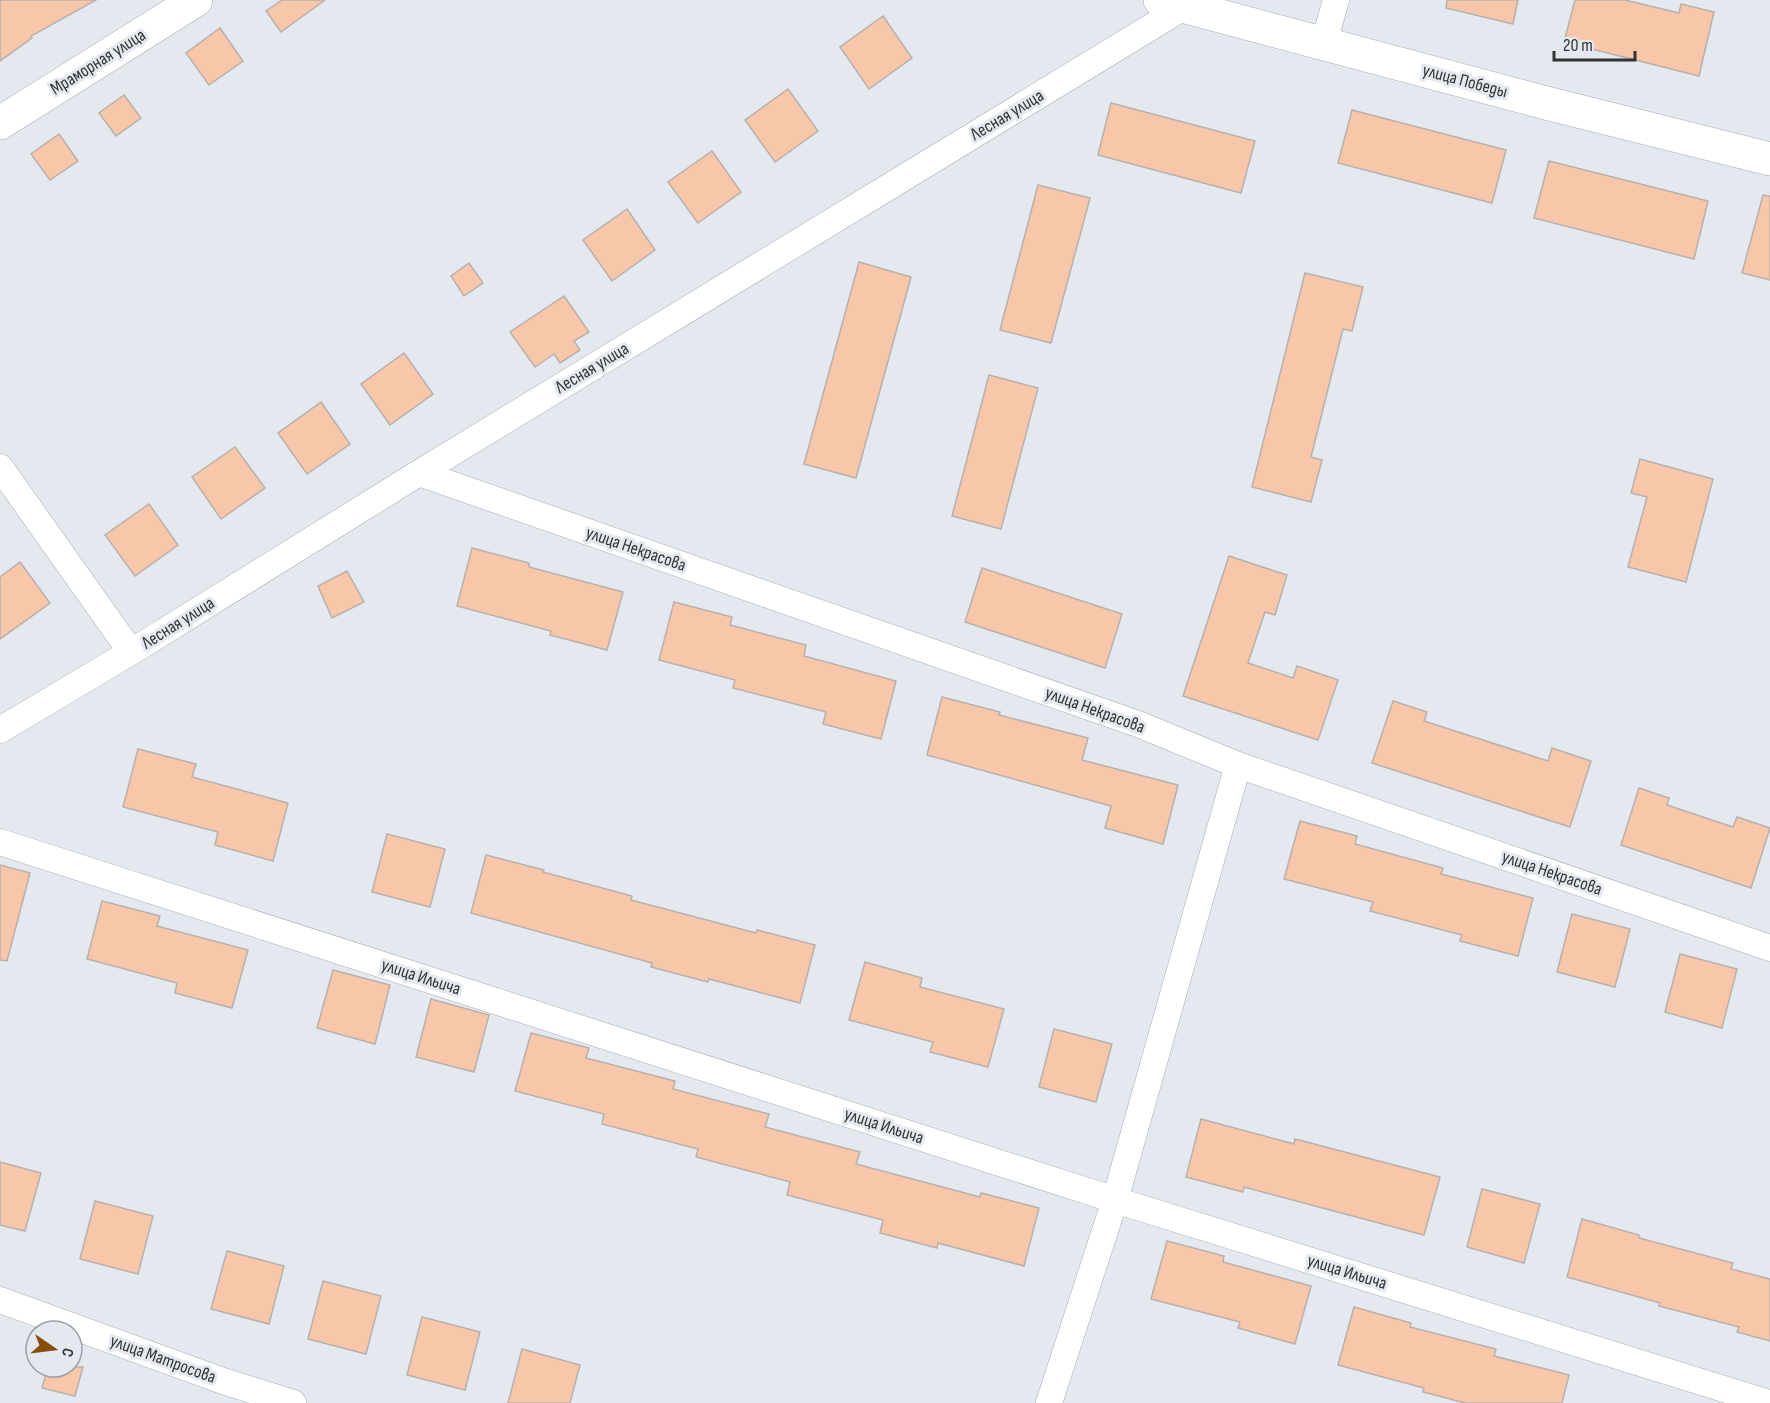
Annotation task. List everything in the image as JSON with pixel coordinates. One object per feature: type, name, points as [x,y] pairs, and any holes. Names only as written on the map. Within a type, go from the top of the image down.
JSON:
[{"type":"street","name":"Мраморная улица","points":[[0,123],[196,0]]},
{"type":"street","points":[[1324,43],[1336,0]]},
{"type":"street","name":"улица Победы","points":[[1172,3],[1550,104],[1770,159]]},
{"type":"street","name":"Лесная улица","points":[[0,730],[131,652],[1172,3]]},
{"type":"street","points":[[0,467],[131,652]]},
{"type":"street","name":"улица Некрасова","points":[[419,473],[1138,724],[1238,765],[1770,948]]},
{"type":"street","points":[[1049,1403],[1115,1200],[1238,765]]},
{"type":"street","name":"улица Ильича","points":[[0,842],[1115,1200],[1769,1403]]},
{"type":"street","name":"улица Матросова","points":[[0,1300],[223,1381],[293,1403]]},
{"type":"building","points":[[0,0],[96,0],[31,36],[32,38],[0,61]]},
{"type":"building","points":[[282,0],[325,0],[281,32],[266,11]]},
{"type":"building","points":[[1447,0],[1518,0],[1513,24],[1446,8]]},
{"type":"building","points":[[1575,0],[1625,0],[1679,13],[1681,4],[1714,12],[1699,76],[1564,42]]},
{"type":"building","points":[[883,16],[912,58],[869,89],[840,47]]},
{"type":"building","points":[[220,28],[243,61],[209,85],[186,53]]},
{"type":"building","points":[[788,89],[818,131],[775,162],[745,120]]},
{"type":"building","points":[[124,95],[141,118],[116,136],[99,113]]},
{"type":"building","points":[[1111,103],[1255,141],[1241,193],[1098,155]]},
{"type":"building","points":[[1352,110],[1506,150],[1492,203],[1338,163]]},
{"type":"building","points":[[59,134],[78,161],[50,180],[31,154]]},
{"type":"building","points":[[712,151],[741,192],[698,223],[668,182]]},
{"type":"building","points":[[1549,161],[1708,201],[1694,259],[1534,218]]},
{"type":"building","points":[[1038,185],[1090,198],[1051,343],[1000,330]]},
{"type":"building","points":[[1763,195],[1770,196],[1770,280],[1742,273]]},
{"type":"building","points":[[627,209],[655,250],[612,281],[583,240]]},
{"type":"building","points":[[859,262],[911,277],[856,478],[804,464]]},
{"type":"building","points":[[469,263],[483,283],[464,296],[451,276]]},
{"type":"building","points":[[1305,273],[1363,287],[1352,331],[1343,329],[1311,457],[1322,460],[1311,502],[1252,487]]},
{"type":"building","points":[[564,296],[589,332],[574,341],[580,350],[560,363],[554,354],[535,367],[510,332]]},
{"type":"building","points":[[404,353],[433,394],[390,425],[361,384]]},
{"type":"building","points":[[989,375],[1038,388],[1001,529],[952,516]]},
{"type":"building","points":[[321,402],[350,444],[307,474],[278,433]]},
{"type":"building","points":[[235,447],[265,488],[221,519],[192,477]]},
{"type":"building","points":[[1640,459],[1713,479],[1686,582],[1628,567],[1647,497],[1631,493]]},
{"type":"building","points":[[149,504],[178,545],[135,576],[105,535]]},
{"type":"building","points":[[472,548],[529,563],[529,567],[623,592],[607,650],[550,635],[551,631],[457,606]]},
{"type":"building","points":[[1229,556],[1287,575],[1275,615],[1265,612],[1248,663],[1293,678],[1297,666],[1338,680],[1318,740],[1183,696]]},
{"type":"building","points":[[20,562],[50,603],[0,639],[0,577]]},
{"type":"building","points":[[982,568],[1122,614],[1105,668],[965,622]]},
{"type":"building","points":[[347,571],[364,602],[332,618],[318,586]]},
{"type":"building","points":[[674,602],[732,617],[730,625],[806,645],[804,656],[896,681],[881,739],[823,724],[826,712],[733,688],[735,680],[659,660]]},
{"type":"building","points":[[942,697],[1000,712],[999,715],[1088,738],[1082,760],[1178,785],[1163,844],[1105,828],[1111,806],[927,755]]},
{"type":"building","points":[[1393,701],[1427,712],[1424,721],[1548,761],[1552,748],[1591,761],[1570,827],[1372,763]]},
{"type":"building","points":[[138,749],[196,764],[192,777],[288,803],[273,861],[215,845],[218,832],[123,807]]},
{"type":"building","points":[[1639,788],[1669,798],[1667,805],[1733,827],[1737,817],[1770,828],[1751,888],[1621,845]]},
{"type":"building","points":[[1300,821],[1357,836],[1355,844],[1443,868],[1441,874],[1533,898],[1518,956],[1460,941],[1462,935],[1370,911],[1373,902],[1284,879]]},
{"type":"building","points":[[387,834],[445,849],[430,907],[372,892]]},
{"type":"building","points":[[486,855],[632,896],[631,900],[756,933],[757,930],[815,945],[800,1003],[709,979],[708,982],[651,967],[652,963],[471,913]]},
{"type":"building","points":[[0,865],[30,873],[7,961],[0,960]]},
{"type":"building","points":[[102,901],[160,916],[157,926],[248,950],[232,1008],[175,993],[177,983],[87,959]]},
{"type":"building","points":[[1572,914],[1630,929],[1615,987],[1557,972]]},
{"type":"building","points":[[1680,954],[1737,969],[1722,1028],[1665,1012]]},
{"type":"building","points":[[865,962],[922,978],[920,987],[1004,1009],[988,1067],[930,1052],[933,1042],[849,1020]]},
{"type":"building","points":[[333,970],[390,985],[375,1044],[317,1028]]},
{"type":"building","points":[[431,999],[489,1015],[474,1072],[416,1057]]},
{"type":"building","points":[[1054,1029],[1112,1044],[1096,1102],[1039,1087]]},
{"type":"building","points":[[531,1033],[589,1048],[586,1058],[675,1081],[673,1089],[769,1114],[765,1127],[860,1152],[856,1164],[980,1197],[981,1193],[1039,1208],[1024,1266],[938,1243],[937,1248],[880,1233],[883,1220],[787,1195],[790,1182],[696,1157],[698,1149],[602,1124],[604,1114],[515,1091]]},
{"type":"building","points":[[1201,1119],[1294,1144],[1295,1139],[1440,1177],[1424,1235],[1244,1187],[1243,1192],[1186,1177]]},
{"type":"building","points":[[0,1162],[41,1173],[25,1231],[0,1225]]},
{"type":"building","points":[[1482,1189],[1540,1204],[1524,1263],[1467,1247]]},
{"type":"building","points":[[95,1201],[153,1216],[138,1274],[80,1259]]},
{"type":"building","points":[[1582,1219],[1639,1235],[1639,1238],[1733,1263],[1731,1269],[1770,1279],[1770,1341],[1737,1332],[1739,1327],[1659,1306],[1660,1303],[1567,1277]]},
{"type":"building","points":[[1167,1241],[1224,1256],[1223,1262],[1311,1286],[1295,1344],[1238,1328],[1240,1322],[1151,1299]]},
{"type":"building","points":[[227,1251],[284,1266],[269,1324],[211,1309]]},
{"type":"building","points":[[323,1281],[381,1296],[366,1354],[308,1339]]},
{"type":"building","points":[[1354,1307],[1411,1323],[1410,1327],[1496,1349],[1494,1356],[1569,1375],[1562,1403],[1465,1403],[1423,1392],[1424,1388],[1338,1365]]},
{"type":"building","points":[[422,1317],[480,1332],[465,1390],[407,1375]]},
{"type":"building","points":[[522,1349],[580,1365],[570,1403],[508,1403]]},
{"type":"building","points":[[45,1379],[80,1379],[75,1396],[42,1388]]}]
